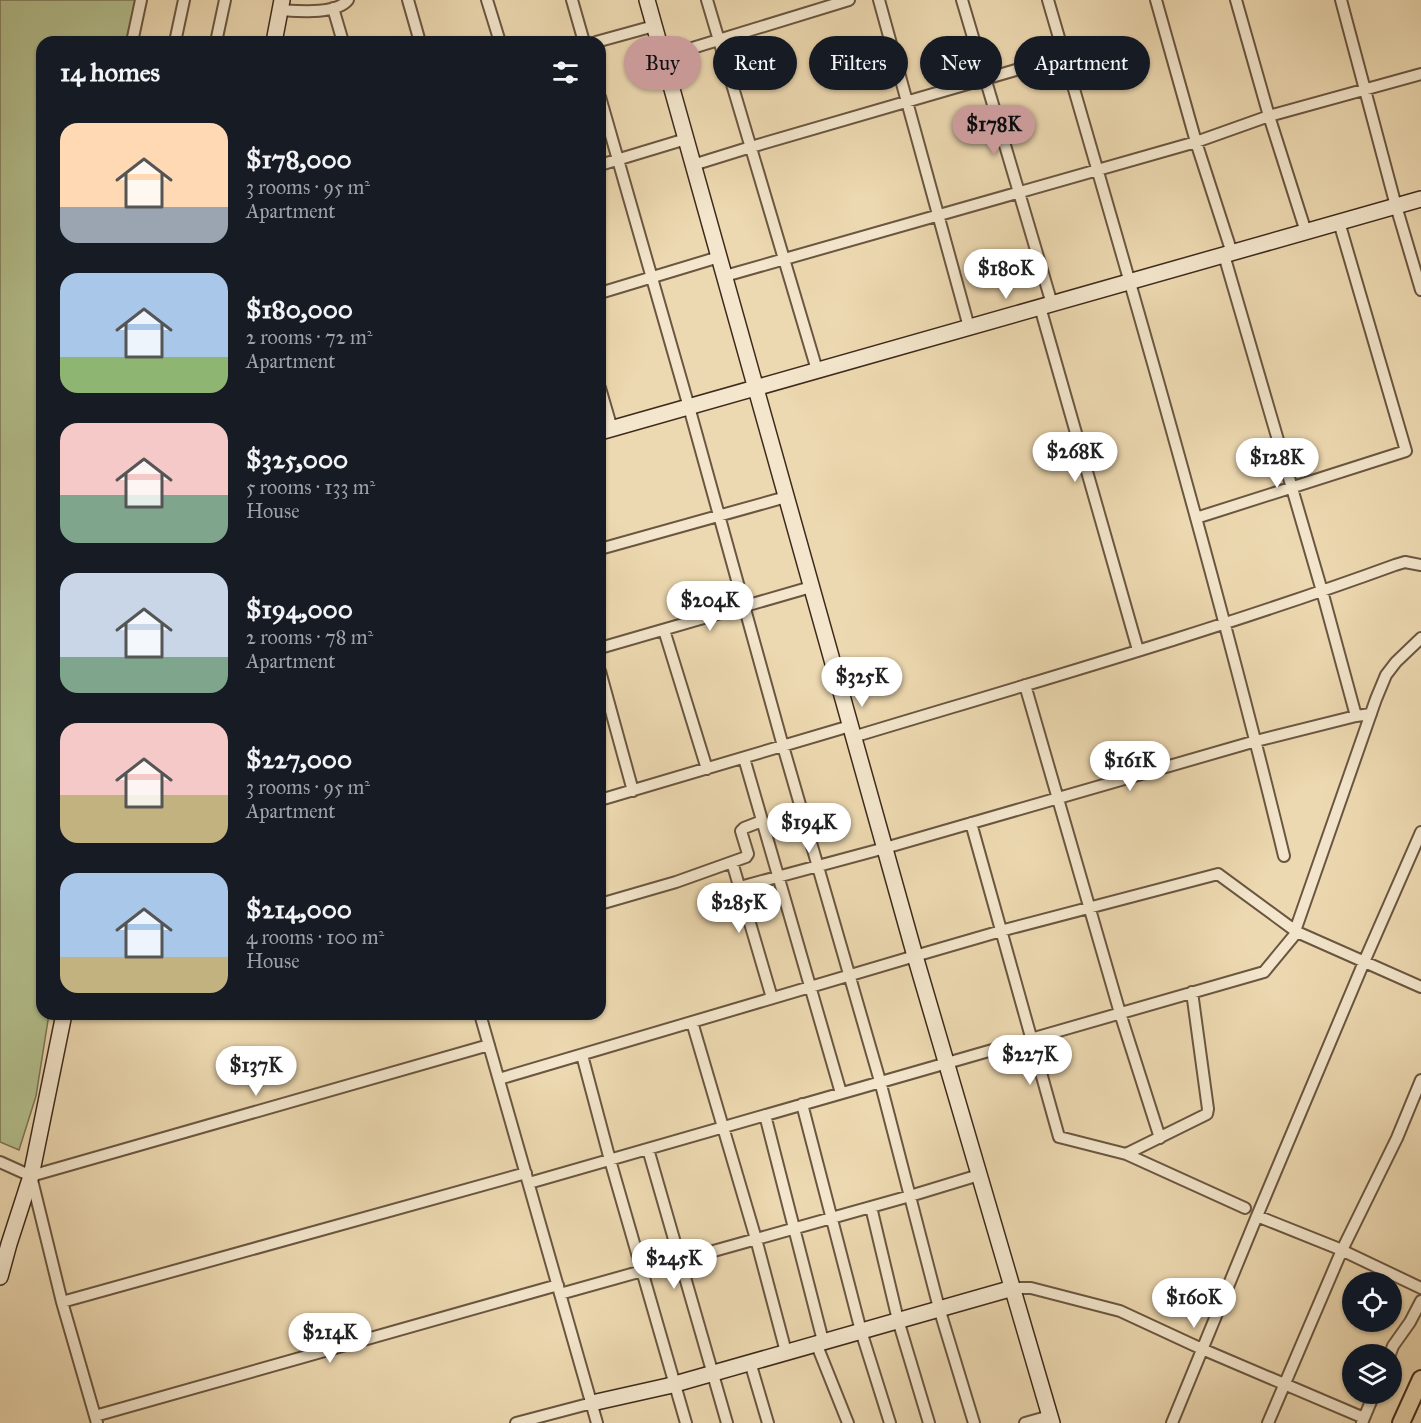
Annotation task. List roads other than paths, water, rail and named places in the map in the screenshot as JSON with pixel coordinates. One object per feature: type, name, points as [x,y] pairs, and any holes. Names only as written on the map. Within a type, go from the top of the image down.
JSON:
[{"type":"main road","points":[[1401,1423],[1421,1379]]},
{"type":"street","points":[[133,36],[141,0]]},
{"type":"street","points":[[176,36],[184,0]]},
{"type":"street","points":[[217,36],[225,0]]},
{"type":"street","points":[[275,36],[281,5],[303,12],[333,8],[344,5],[348,0]]},
{"type":"street","points":[[408,0],[418,36]]},
{"type":"street","points":[[488,0],[498,36]]},
{"type":"street","points":[[572,0],[582,36]]},
{"type":"street","points":[[646,0],[657,36]]},
{"type":"street","points":[[707,0],[717,36]]},
{"type":"street","points":[[731,36],[849,0]]},
{"type":"street","points":[[879,0],[969,327]]},
{"type":"street","points":[[962,0],[972,36]]},
{"type":"street","points":[[1048,0],[1058,36]]},
{"type":"street","points":[[1156,0],[1356,716]]},
{"type":"street","points":[[1236,0],[1305,232]]},
{"type":"street","points":[[1341,0],[1421,290]]},
{"type":"street","points":[[333,8],[341,36]]},
{"type":"street","points":[[606,39],[654,26]]},
{"type":"street","points":[[725,276],[1196,141],[1269,116],[1421,74]]},
{"type":"street","points":[[672,90],[945,1063],[1051,1419],[1025,1423]]},
{"type":"street","points":[[733,90],[817,370]]},
{"type":"street","points":[[693,165],[948,90]]},
{"type":"street","points":[[988,90],[1020,192],[1046,306],[1138,650]]},
{"type":"street","points":[[1074,90],[1196,518],[1256,741],[1284,856]]},
{"type":"street","points":[[606,118],[880,1081],[939,1308],[974,1423]]},
{"type":"street","points":[[606,163],[686,139]]},
{"type":"street","points":[[606,430],[1421,199]]},
{"type":"street","points":[[1196,518],[1406,451],[1339,222]]},
{"type":"street","points":[[606,291],[719,257]]},
{"type":"street","points":[[606,547],[786,497]]},
{"type":"street","points":[[606,798],[783,746],[852,732],[1025,685],[1224,624],[1405,562],[1421,565]]},
{"type":"street","points":[[606,646],[812,587]]},
{"type":"street","points":[[664,630],[707,769]]},
{"type":"street","points":[[62,1302],[527,1178],[610,1160],[1264,972],[1296,931],[1386,675],[1421,638]]},
{"type":"street","points":[[1025,685],[1120,1013],[1160,1138]]},
{"type":"street","points":[[606,693],[633,791]]},
{"type":"street","points":[[740,887],[818,867],[1256,741],[1371,714]]},
{"type":"street","points":[[744,758],[841,1093]]},
{"type":"street","points":[[606,902],[675,882],[746,857],[748,855],[741,831],[762,821]]},
{"type":"street","points":[[971,823],[1059,1137],[1126,1154],[1245,1208]]},
{"type":"street","points":[[1172,1423],[1364,962],[1421,832]]},
{"type":"street","points":[[732,862],[772,998]]},
{"type":"street","points":[[499,1079],[915,956],[1218,874],[1296,931],[1421,987]]},
{"type":"street","points":[[1126,1154],[1207,1114],[1192,992]]},
{"type":"street","points":[[0,1277],[31,1176],[63,1020]]},
{"type":"street","points":[[482,1020],[597,1423]]},
{"type":"street","points":[[692,1022],[724,1126],[786,1352]]},
{"type":"street","points":[[0,1162],[31,1176],[489,1045]]},
{"type":"street","points":[[582,1055],[686,1423]]},
{"type":"street","points":[[1268,1423],[1342,1250],[1397,1138],[1421,1080]]},
{"type":"street","points":[[802,1104],[861,1330],[890,1423]]},
{"type":"street","points":[[765,1115],[795,1228],[820,1342],[848,1423]]},
{"type":"street","points":[[648,1149],[728,1423]]},
{"type":"street","points":[[31,1176],[62,1302],[96,1420],[559,1290],[642,1271],[979,1175]]},
{"type":"street","points":[[871,1207],[898,1320],[929,1423]]},
{"type":"street","points":[[1257,1216],[1342,1250],[1421,1288]]},
{"type":"street","points":[[516,1423],[675,1384],[1013,1288],[1031,1288],[1120,1311],[1363,1420],[1370,1404]]},
{"type":"street","points":[[1394,1344],[1421,1301]]},
{"type":"street","points":[[750,1362],[768,1423]]}]
